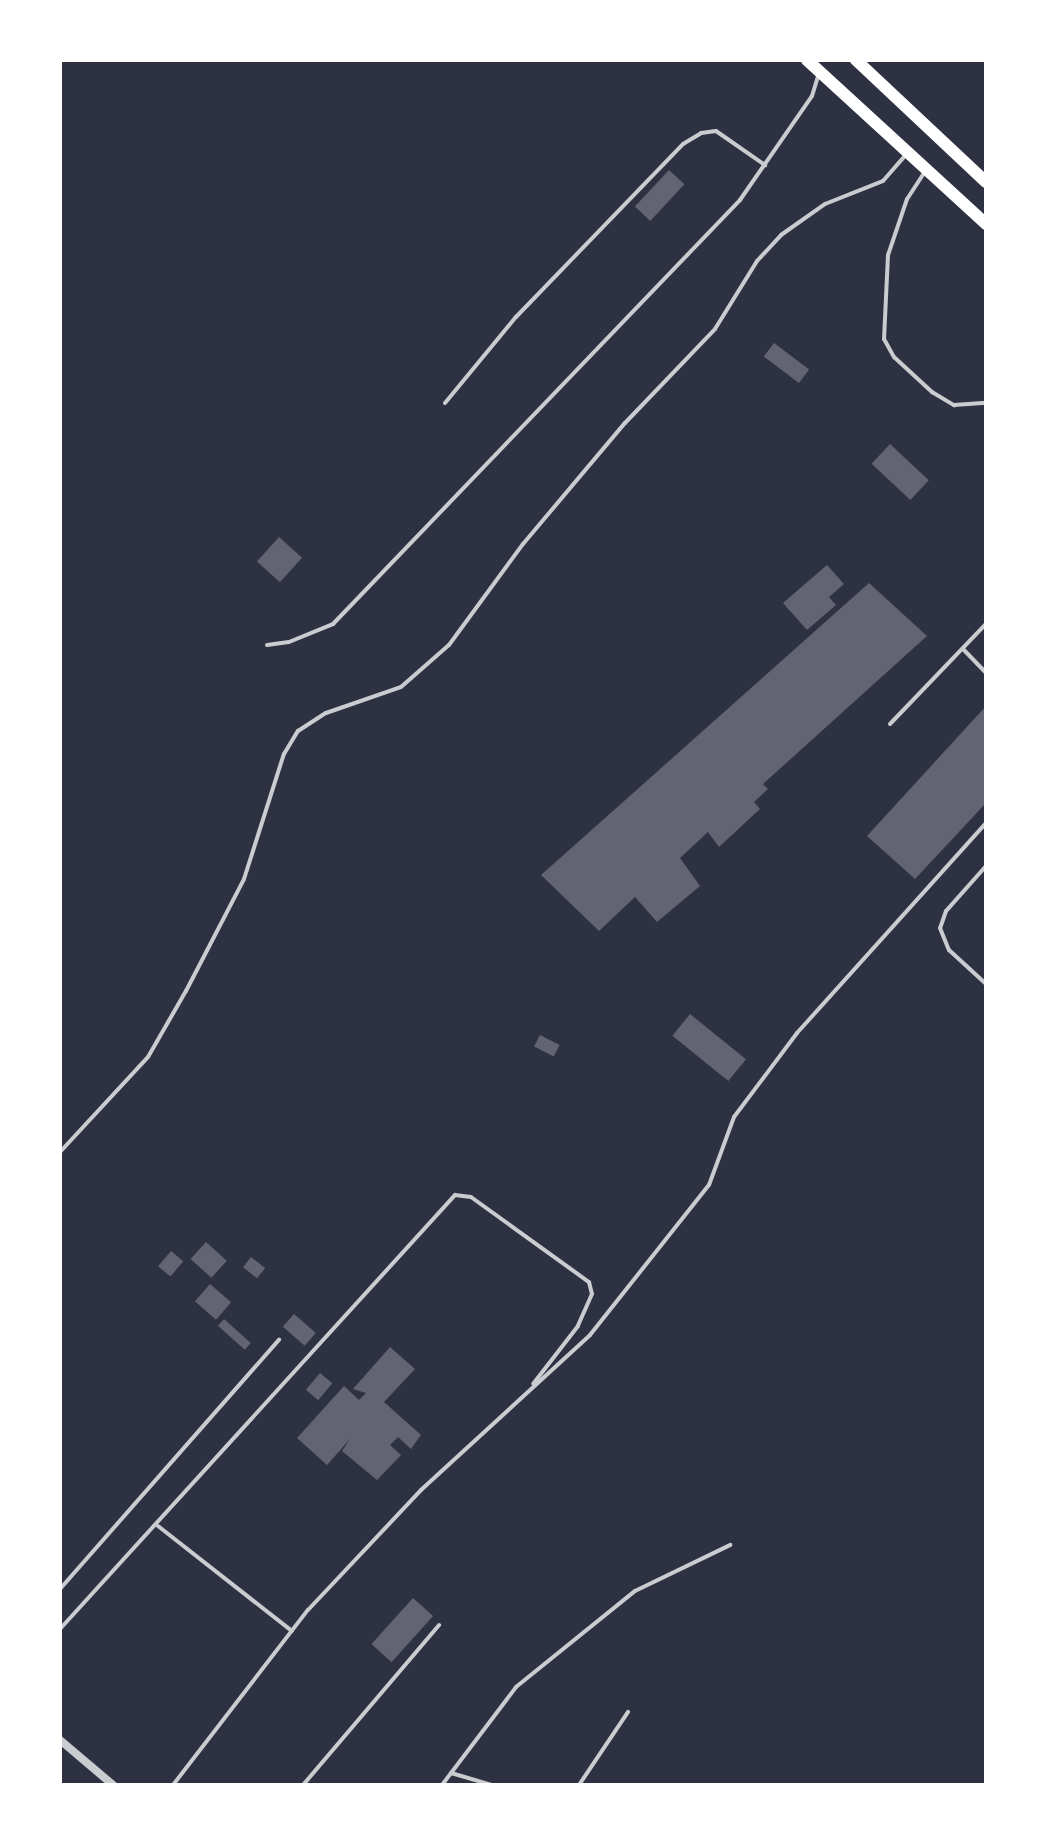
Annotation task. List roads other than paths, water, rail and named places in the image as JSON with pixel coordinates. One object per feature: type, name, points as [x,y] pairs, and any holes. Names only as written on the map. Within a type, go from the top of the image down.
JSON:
[{"type":"highway","points":[[808,60],[986,224]]},
{"type":"highway","points":[[856,60],[986,182]]},
{"type":"street","points":[[60,1740],[114,1785]]},
{"type":"lane","points":[[267,644],[289,642],[333,624],[740,200],[812,96],[820,71]]},
{"type":"lane","points":[[445,403],[516,317],[683,144],[701,133],[716,131],[765,165]]},
{"type":"lane","points":[[60,1152],[148,1057],[186,991],[244,879],[284,754],[298,730],[326,714],[402,686],[449,646],[536,528],[625,423],[715,329],[757,261],[781,235],[824,204],[883,181],[908,152]]},
{"type":"lane","points":[[926,169],[907,198],[888,256],[884,339],[894,357],[932,392],[954,404],[986,403]]},
{"type":"lane","points":[[890,724],[986,624]]},
{"type":"lane","points":[[963,649],[986,673]]},
{"type":"lane","points":[[173,1785],[292,1630],[421,1490],[590,1334],[709,1185],[734,1117],[797,1033],[986,823]]},
{"type":"lane","points":[[986,866],[946,911],[940,928],[949,950],[986,984]]},
{"type":"lane","points":[[60,1629],[455,1195],[471,1196],[589,1282],[592,1294],[578,1326],[525,1394]]},
{"type":"lane","points":[[60,1589],[279,1340]]},
{"type":"lane","points":[[157,1525],[292,1630]]},
{"type":"lane","points":[[442,1785],[516,1688],[636,1591],[730,1545]]},
{"type":"lane","points":[[302,1785],[438,1624]]},
{"type":"lane","points":[[580,1785],[628,1712]]},
{"type":"lane","points":[[451,1773],[492,1785]]}]
